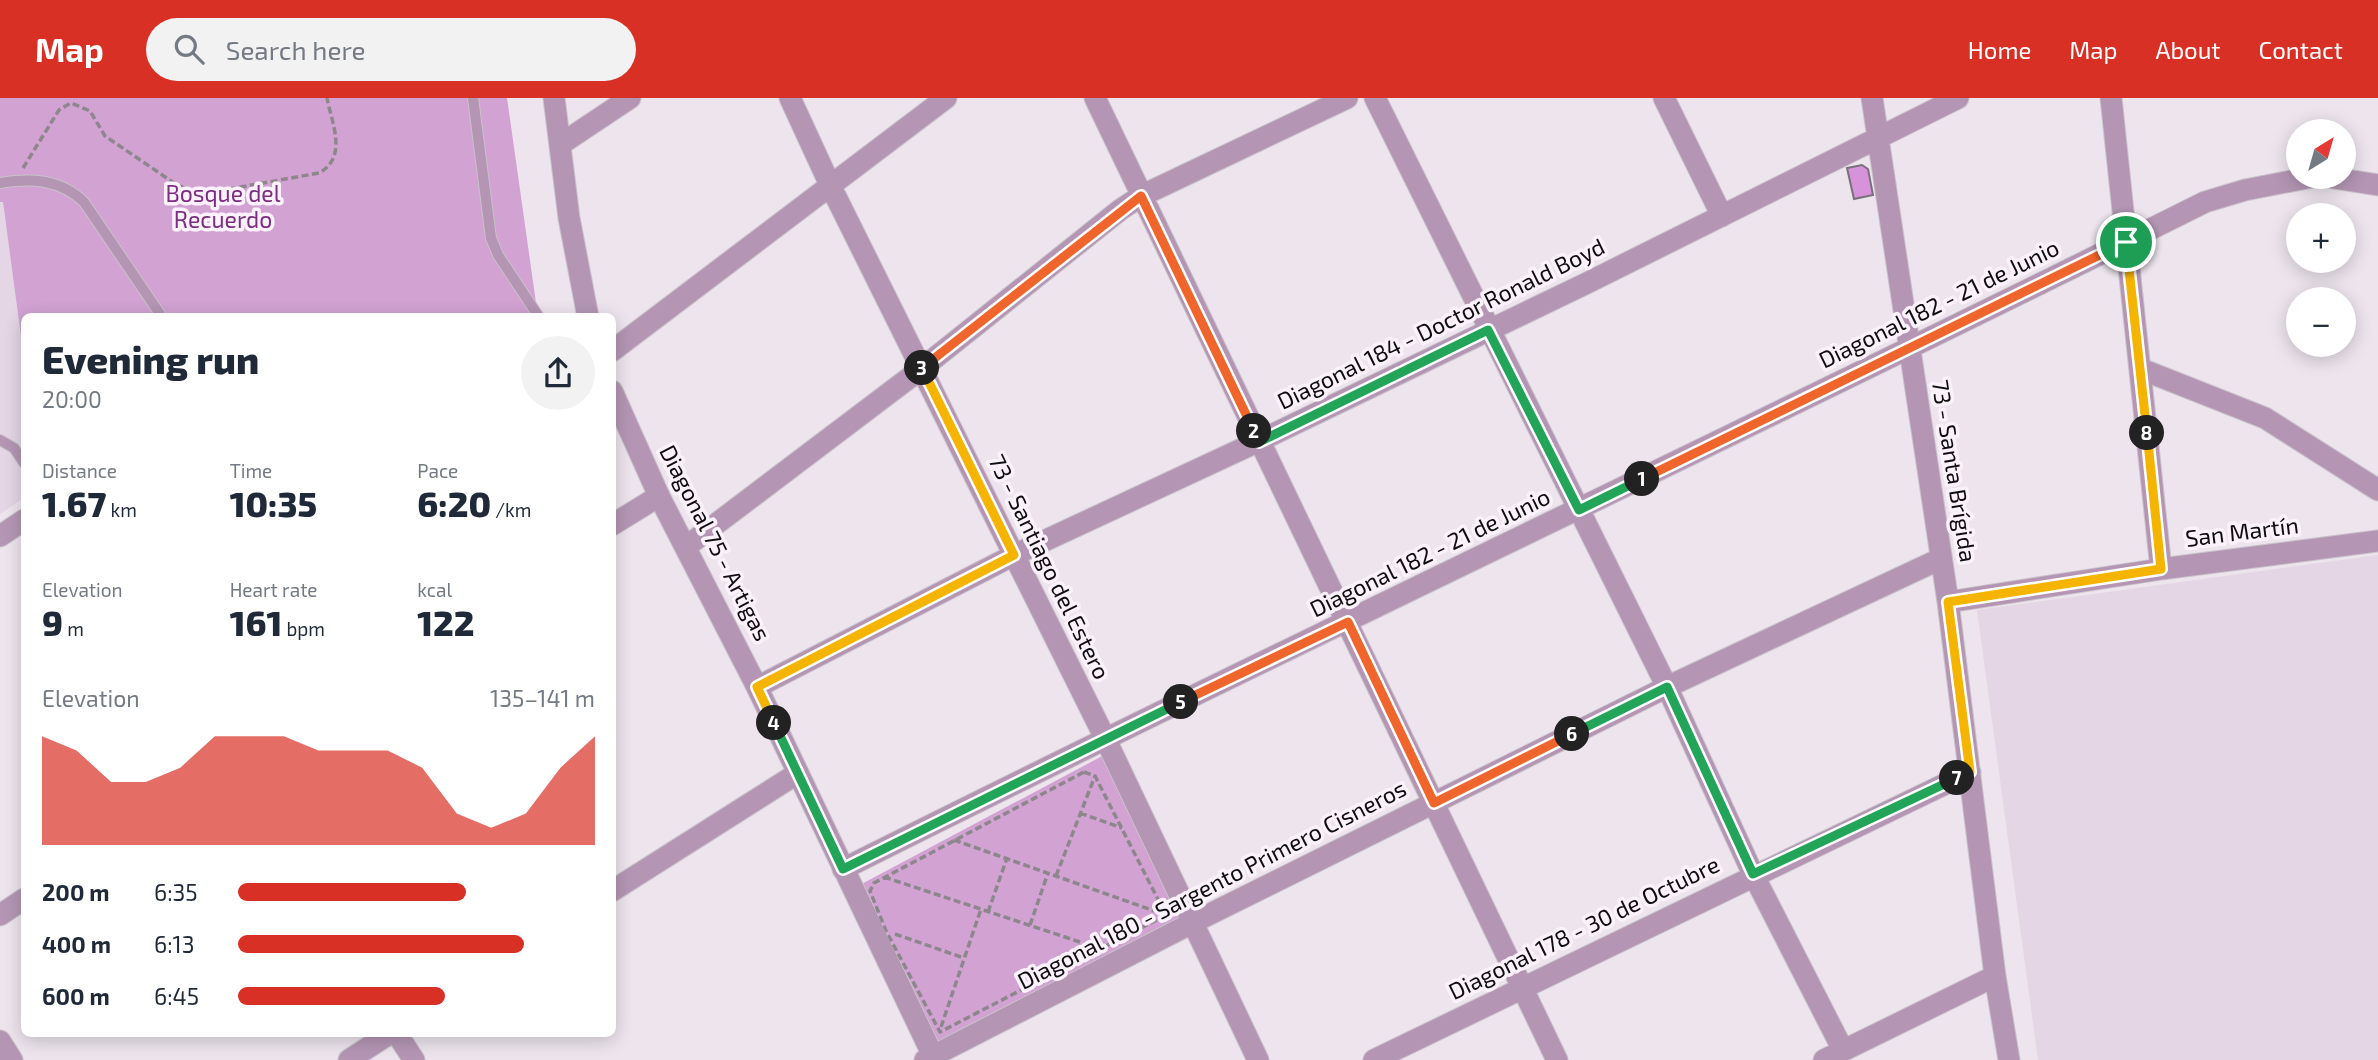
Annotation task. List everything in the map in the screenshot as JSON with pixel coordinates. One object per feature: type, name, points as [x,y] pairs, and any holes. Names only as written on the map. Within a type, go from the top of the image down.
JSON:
[{"type":"street","points":[[554,98],[569,218],[588,313]]},
{"type":"street","points":[[561,144],[630,98]]},
{"type":"street","name":"73 - Santiago del Estero","points":[[790,98],[831,187],[1105,738],[1258,1060]]},
{"type":"street","points":[[616,348],[946,98]]},
{"type":"street","points":[[1095,98],[1557,1060]]},
{"type":"street","points":[[687,546],[921,369],[1141,196],[1347,98]]},
{"type":"street","points":[[1375,98],[1667,687],[1834,1055],[1996,976]]},
{"type":"street","points":[[1664,98],[1722,216]]},
{"type":"street","name":"73 - Santa Brígida","points":[[1872,98],[1948,602],[2009,1060]]},
{"type":"street","name":"Diagonal 184 - Doctor Ronald Boyd","points":[[757,687],[1014,555],[1259,442],[1722,216],[1878,135],[1958,98]]},
{"type":"street","points":[[2110,98],[2161,569]]},
{"type":"street","name":"Diagonal 182 - 21 de Junio","points":[[843,869],[1105,738],[2215,199],[2286,182]]},
{"type":"street","points":[[2356,182],[2378,185]]},
{"type":"street","points":[[2141,369],[2265,418],[2378,490]]},
{"type":"street","name":"Diagonal 75 - Artigas","points":[[616,400],[659,496],[757,687],[931,1058]]},
{"type":"street","points":[[616,523],[659,496]]},
{"type":"street","points":[[0,536],[21,522]]},
{"type":"street","name":"San Martín","points":[[1948,602],[2161,569],[2378,541]]},
{"type":"street","name":"Diagonal 180 - Sargento Primero Cisneros","points":[[931,1058],[1194,922],[1667,687],[1940,559]]},
{"type":"street","name":"Diagonal 178 - 30 de Octubre","points":[[1374,1060],[1753,874],[1970,772]]},
{"type":"street","points":[[616,888],[798,773]]},
{"type":"street","points":[[0,915],[21,901]]},
{"type":"street","points":[[349,1060],[384,1037]]},
{"type":"street","points":[[399,1037],[414,1060]]},
{"type":"street","points":[[0,1041],[12,1060]]},
{"type":"lane","points":[[473,98],[491,238],[498,255],[536,313]]},
{"type":"lane","points":[[0,183],[51,181],[69,188],[84,202],[159,313]]},
{"type":"lane","points":[[0,440],[14,448],[21,458]]},
{"type":"path","points":[[15,181],[60,110],[71,103],[90,111],[104,136],[190,191],[208,193],[319,173],[330,167],[338,152],[327,98]]},
{"type":"path","points":[[1056,876],[1098,768]]},
{"type":"path","points":[[940,1032],[886,932],[870,891],[874,883],[1084,772],[1095,776],[1166,915]]},
{"type":"path","points":[[1080,813],[1129,831]]},
{"type":"path","points":[[954,840],[1166,915]]},
{"type":"path","points":[[988,912],[1007,858]]},
{"type":"path","points":[[1030,925],[1048,873]]},
{"type":"path","points":[[884,877],[1101,949]]},
{"type":"path","points":[[940,1032],[981,909]]},
{"type":"path","points":[[940,1032],[1166,915]]},
{"type":"path","points":[[886,932],[964,958]]},
{"type":"shaded area","points":[[0,202],[3,202],[21,337],[21,500],[0,514]]},
{"type":"shaded area","points":[[2378,555],[2378,1060],[2038,1060],[1977,610]]},
{"type":"green space","name":"Bosque del Recuerdo","points":[[0,98],[507,98],[537,313],[21,313],[21,337],[3,202],[0,202]]},
{"type":"green space","points":[[1106,754],[1186,918],[935,1046],[856,887]]},
{"type":"building","points":[[1862,165],[1868,169],[1873,195],[1854,199],[1847,168]]},
{"type":"route","points":[[1141,196],[1259,442],[1488,330],[1579,510],[2126,242],[2161,569],[1948,602],[1970,772],[1753,874],[1667,687],[1434,803],[1348,622],[1105,738],[843,869],[757,687],[1014,555],[921,369],[1141,196]]}]
